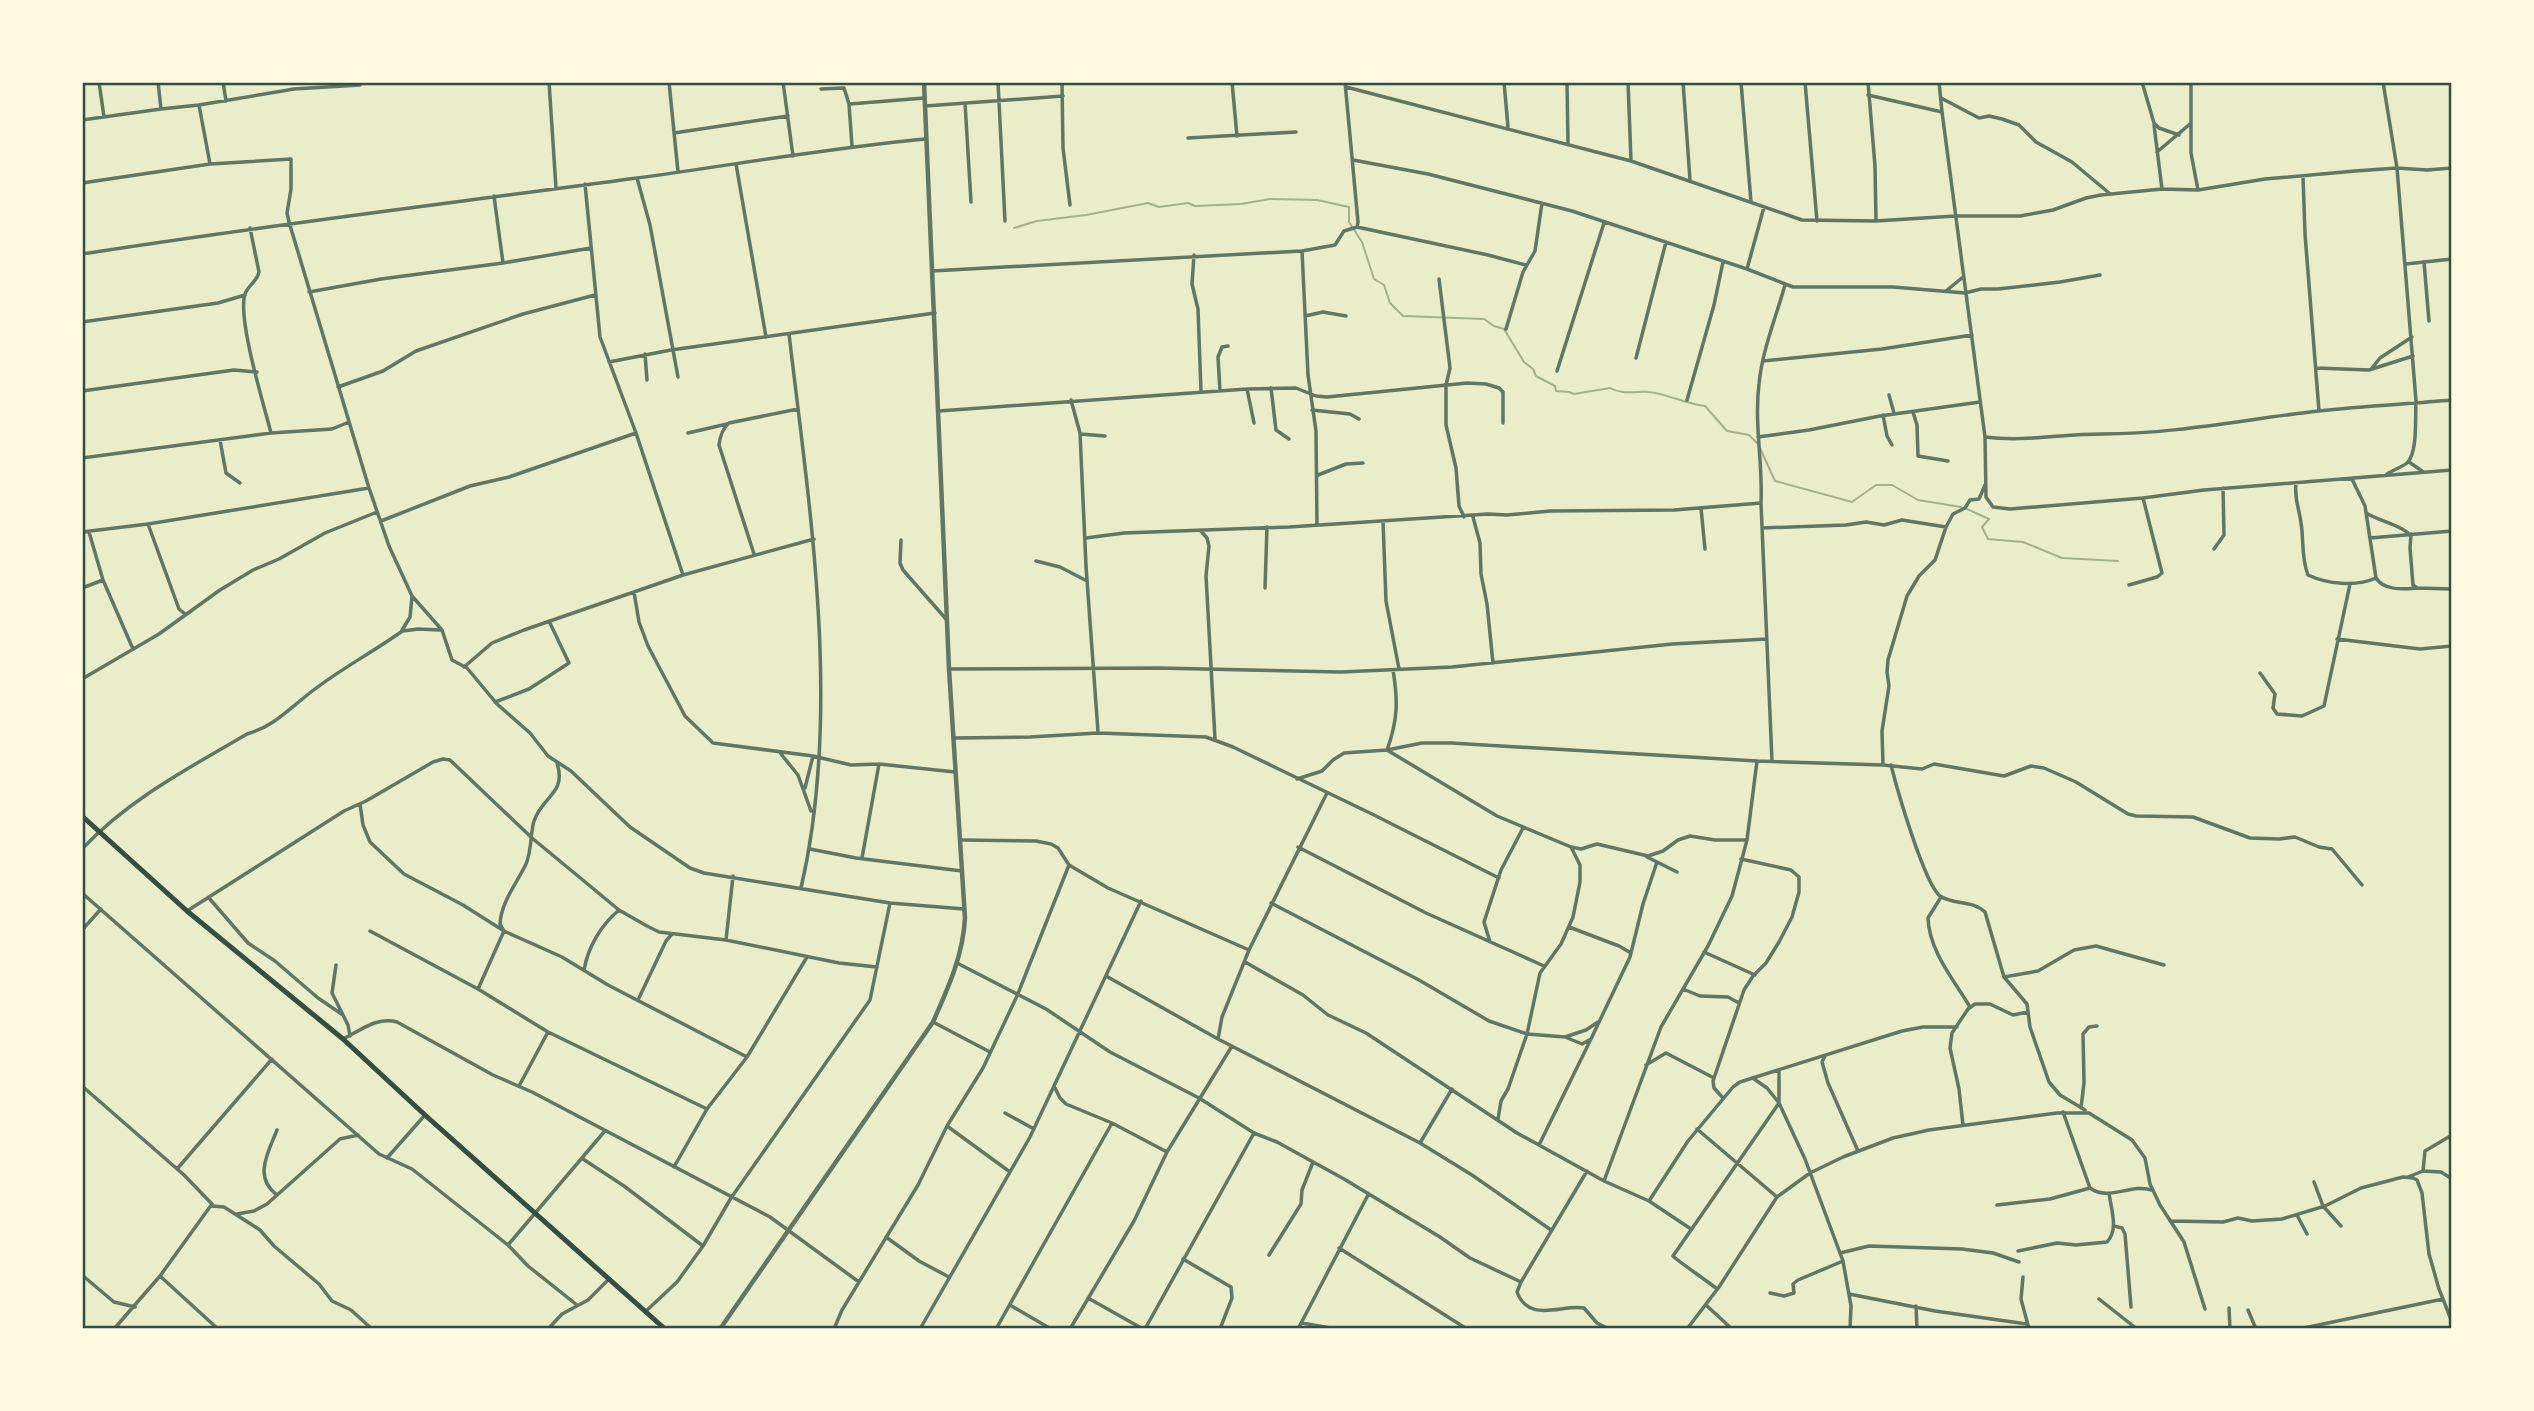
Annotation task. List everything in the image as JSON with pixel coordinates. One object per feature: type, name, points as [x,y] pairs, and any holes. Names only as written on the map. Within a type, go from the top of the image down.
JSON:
[{"type":"highway","points":[[82,816],[187,911],[343,1039],[665,1329]]},
{"type":"street","points":[[99,82],[104,117]]},
{"type":"street","points":[[158,82],[161,109]]},
{"type":"street","points":[[223,82],[226,101]]},
{"type":"street","points":[[549,82],[556,188]]},
{"type":"street","points":[[669,82],[678,172]]},
{"type":"street","points":[[783,82],[793,156]]},
{"type":"street","points":[[720,1329],[933,1022],[963,942],[962,871],[948,669],[924,82]]},
{"type":"street","points":[[998,82],[1005,221]]},
{"type":"street","points":[[1062,82],[1063,148],[1070,205]]},
{"type":"street","points":[[1232,82],[1237,136]]},
{"type":"street","points":[[1504,82],[1508,127]]},
{"type":"street","points":[[1567,82],[1568,143]]},
{"type":"street","points":[[1628,82],[1631,161]]},
{"type":"street","points":[[1683,82],[1690,180]]},
{"type":"street","points":[[1741,82],[1751,202]]},
{"type":"street","points":[[1805,82],[1817,221]]},
{"type":"street","points":[[1868,82],[1875,166],[1875,222]]},
{"type":"street","points":[[1939,82],[1985,437],[1987,501],[1993,507],[2001,509],[2143,498],[2223,488],[2452,470]]},
{"type":"street","points":[[2142,82],[2154,123],[2162,189]]},
{"type":"street","points":[[2191,82],[2193,169],[2198,190]]},
{"type":"street","points":[[2383,476],[2409,461],[2415,439],[2416,401],[2397,168],[2384,83],[2390,82]]},
{"type":"street","points":[[82,120],[294,89],[360,85]]},
{"type":"street","points":[[1357,227],[1345,85],[1631,161],[1802,220],[1875,222],[1955,216],[2032,215],[2086,198],[2162,189],[2198,190],[2265,179],[2397,168],[2452,168]]},
{"type":"street","points":[[821,89],[844,88],[849,104],[852,146]]},
{"type":"street","points":[[1868,94],[1942,112]]},
{"type":"street","points":[[925,106],[1063,96]]},
{"type":"street","points":[[849,104],[924,97]]},
{"type":"street","points":[[1941,98],[1979,118],[1989,116],[2019,125],[2033,139],[2078,167],[2111,195]]},
{"type":"street","points":[[965,103],[971,202]]},
{"type":"street","points":[[199,105],[210,164]]},
{"type":"street","points":[[674,133],[788,116]]},
{"type":"street","points":[[2154,123],[2159,128],[2179,135]]},
{"type":"street","points":[[2157,152],[2191,124]]},
{"type":"street","points":[[1188,138],[1296,132]]},
{"type":"street","points":[[82,254],[289,222],[637,178],[852,146],[925,139]]},
{"type":"street","points":[[82,183],[210,164],[290,159],[292,189],[287,213],[289,222],[369,488],[412,596],[442,630],[450,655],[456,663],[467,668],[495,702],[523,726],[557,763],[571,771],[629,827],[691,868],[704,873],[890,903],[964,909]]},
{"type":"street","points":[[1353,160],[1428,174],[1542,203],[1747,269],[1785,285],[1801,288],[1893,287],[1965,293],[2100,275]]},
{"type":"street","points":[[736,164],[766,337]]},
{"type":"street","points":[[2303,176],[2319,411]]},
{"type":"street","points":[[637,178],[650,225],[678,377]]},
{"type":"street","points":[[585,184],[600,337],[636,433],[683,575]]},
{"type":"street","points":[[494,196],[503,263]]},
{"type":"street","points":[[1506,329],[1526,265],[1535,251],[1542,203]]},
{"type":"street","points":[[1747,269],[1764,207]]},
{"type":"street","points":[[1557,371],[1604,223]]},
{"type":"street","points":[[932,271],[1302,251],[1335,245],[1344,231],[1357,227],[1526,265]]},
{"type":"street","points":[[250,228],[259,272],[245,295],[244,317],[271,433]]},
{"type":"street","points":[[1636,358],[1666,242]]},
{"type":"street","points":[[309,292],[591,248]]},
{"type":"street","points":[[1302,251],[1310,393],[1316,431],[1317,526]]},
{"type":"street","points":[[1194,255],[1192,284],[1198,309],[1201,392]]},
{"type":"street","points":[[2406,264],[2452,259]]},
{"type":"street","points":[[1687,400],[1714,305],[1723,262]]},
{"type":"street","points":[[2424,262],[2429,321]]},
{"type":"street","points":[[1945,292],[1963,277]]},
{"type":"street","points":[[1439,279],[1450,368],[1446,385],[1448,434],[1456,468],[1459,506],[1464,517]]},
{"type":"street","points":[[1772,762],[1758,387],[1785,285]]},
{"type":"street","points":[[82,322],[219,303],[245,295]]},
{"type":"street","points":[[338,387],[383,371],[416,351],[523,314],[595,295]]},
{"type":"street","points":[[1305,316],[1323,312],[1346,316]]},
{"type":"street","points":[[609,362],[671,350],[935,313]]},
{"type":"street","points":[[789,334],[814,539],[819,653],[819,757],[810,849],[801,888]]},
{"type":"street","points":[[1763,361],[1882,349],[1972,335]]},
{"type":"street","points":[[2371,370],[2380,359],[2412,337]]},
{"type":"street","points":[[1220,391],[1218,352],[1222,347],[1228,346]]},
{"type":"street","points":[[645,354],[647,380]]},
{"type":"street","points":[[2316,368],[2371,370],[2413,356]]},
{"type":"street","points":[[82,391],[234,370],[257,372]]},
{"type":"street","points":[[939,411],[1247,389],[1296,388],[1327,397],[1480,384],[1500,388],[1503,392],[1503,423]]},
{"type":"street","points":[[1271,388],[1276,430],[1289,439]]},
{"type":"street","points":[[1247,389],[1254,423]]},
{"type":"street","points":[[1889,395],[1894,414]]},
{"type":"street","points":[[1071,400],[1080,434],[1098,733]]},
{"type":"street","points":[[1985,437],[2037,439],[2136,434],[2319,411],[2452,400]]},
{"type":"street","points":[[1758,438],[1883,415],[1980,402]]},
{"type":"street","points":[[688,433],[798,410]]},
{"type":"street","points":[[1312,410],[1350,414],[1359,419]]},
{"type":"street","points":[[1913,412],[1917,425],[1918,456],[1948,461]]},
{"type":"street","points":[[1883,415],[1887,436],[1892,445]]},
{"type":"street","points":[[82,458],[271,433],[332,429],[349,422]]},
{"type":"street","points":[[729,424],[722,432],[719,445],[754,554]]},
{"type":"street","points":[[380,521],[470,486],[509,477],[636,433]]},
{"type":"street","points":[[1080,434],[1105,436]]},
{"type":"street","points":[[220,440],[226,473],[240,483]]},
{"type":"street","points":[[2409,461],[2423,472]]},
{"type":"street","points":[[1318,475],[1346,464],[1363,463]]},
{"type":"street","points":[[2352,479],[2366,513],[2379,584],[2388,587],[2452,589]]},
{"type":"street","points":[[2296,483],[2295,502],[2302,525],[2302,546],[2308,575],[2350,584],[2376,578]]},
{"type":"street","points":[[1883,765],[1881,750],[1889,692],[1886,673],[1890,647],[1900,625],[1907,596],[1919,576],[1934,561],[1953,514],[1965,508],[1971,500],[1980,497],[1986,484]]},
{"type":"street","points":[[82,532],[369,488]]},
{"type":"street","points":[[2214,549],[2224,535],[2223,488]]},
{"type":"street","points":[[2129,585],[2162,573],[2143,498]]},
{"type":"street","points":[[1086,538],[1124,533],[1317,526],[1549,511],[1701,508],[1761,503]]},
{"type":"street","points":[[1701,508],[1704,549]]},
{"type":"street","points":[[82,679],[159,634],[253,570],[279,559],[325,533],[377,512]]},
{"type":"street","points":[[2366,513],[2410,534]]},
{"type":"street","points":[[1473,516],[1480,543],[1481,575],[1493,663]]},
{"type":"street","points":[[1762,528],[1866,522],[1884,525],[1902,520],[1946,527]]},
{"type":"street","points":[[1383,521],[1386,600],[1399,669]]},
{"type":"street","points":[[148,524],[179,609],[185,614]]},
{"type":"street","points":[[1265,588],[1266,527]]},
{"type":"street","points":[[1200,530],[1207,538],[1209,546],[1205,568],[1215,739]]},
{"type":"street","points":[[2369,538],[2452,531]]},
{"type":"street","points":[[89,532],[103,580],[133,649]]},
{"type":"street","points":[[2410,534],[2412,580],[2417,588]]},
{"type":"street","points":[[464,667],[492,643],[549,621],[683,575],[814,539]]},
{"type":"street","points":[[901,540],[900,563],[903,570],[946,619]]},
{"type":"street","points":[[1036,561],[1060,567],[1087,581]]},
{"type":"street","points":[[82,588],[103,580]]},
{"type":"street","points":[[2260,673],[2274,694],[2273,708],[2277,714],[2306,715],[2323,707],[2350,584]]},
{"type":"street","points":[[635,592],[639,622],[648,646],[691,724],[713,743],[813,756],[851,765],[879,764],[955,772]]},
{"type":"street","points":[[401,632],[410,617],[412,596]]},
{"type":"street","points":[[495,702],[532,687],[569,663],[549,621]]},
{"type":"street","points":[[82,849],[99,831],[151,791],[247,734],[279,719],[305,696],[401,632],[411,629],[442,630]]},
{"type":"street","points":[[948,669],[1094,668],[1330,672],[1393,670],[1452,667],[1672,644],[1767,639]]},
{"type":"street","points":[[2337,639],[2420,649],[2452,646]]},
{"type":"street","points":[[1387,750],[1395,728],[1397,703],[1393,670]]},
{"type":"street","points":[[954,737],[1030,737],[1098,733],[1215,739],[1499,878]]},
{"type":"street","points":[[1297,779],[1322,771],[1345,753],[1387,750],[1422,743],[1772,762],[1891,765],[1922,769],[1934,764],[2004,776],[2026,766],[2044,768],[2076,782],[2128,814],[2193,817],[2250,838],[2295,837],[2335,850],[2362,885]]},
{"type":"street","points":[[1387,750],[1497,816],[1523,828],[1571,847],[1581,849],[1597,844],[1645,856],[1677,872]]},
{"type":"street","points":[[779,752],[793,768],[812,815]]},
{"type":"street","points":[[804,790],[813,756]]},
{"type":"street","points":[[187,911],[278,851],[433,762],[445,759],[450,760],[485,791],[532,838],[619,910],[659,932],[726,940],[807,957],[877,967]]},
{"type":"street","points":[[1604,1181],[1661,1027],[1732,896],[1747,839],[1757,761]]},
{"type":"street","points":[[504,931],[500,924],[502,910],[526,864],[536,817],[559,785],[561,774],[557,763]]},
{"type":"street","points":[[861,859],[879,764]]},
{"type":"street","points":[[1891,765],[1929,880],[1941,897],[1978,906],[1985,912],[2004,977],[2025,1002],[2030,1027],[2049,1082],[2060,1096],[2132,1140],[2137,1146],[2148,1167],[2153,1191],[2184,1242],[2205,1309]]},
{"type":"street","points":[[1218,1039],[1222,1017],[1249,950],[1326,793]]},
{"type":"street","points":[[360,804],[363,825],[370,842],[384,857],[416,882],[463,905],[504,931],[562,957],[747,1058]]},
{"type":"street","points":[[1491,944],[1484,922],[1499,878],[1523,828]]},
{"type":"street","points":[[1645,856],[1663,851],[1678,840],[1690,836],[1715,840],[1747,839]]},
{"type":"street","points":[[960,840],[1036,841],[1051,844],[1058,848],[1069,865],[1108,888],[1249,950]]},
{"type":"street","points":[[1498,1119],[1501,1101],[1508,1089],[1527,1034],[1535,990],[1544,966],[1561,944],[1569,927],[1580,882],[1579,862],[1571,847]]},
{"type":"street","points":[[1298,848],[1491,944],[1544,966]]},
{"type":"street","points":[[810,849],[861,859],[962,871]]},
{"type":"street","points":[[1723,1098],[1713,1085],[1714,1077],[1724,1055],[1740,1003],[1748,983],[1770,957],[1792,916],[1800,883],[1799,877],[1791,870],[1741,859]]},
{"type":"street","points":[[1539,1145],[1582,1062],[1631,953],[1657,862]]},
{"type":"street","points":[[834,1329],[842,1310],[918,1185],[947,1126],[990,1052],[1017,996],[1069,865]]},
{"type":"street","points":[[726,940],[733,876]]},
{"type":"street","points":[[82,893],[358,1135],[387,1158],[412,1169],[508,1245],[528,1266],[577,1305]]},
{"type":"street","points":[[1941,897],[1928,918],[1931,936],[1935,949],[1970,1007]]},
{"type":"street","points":[[209,898],[248,943],[343,1015]]},
{"type":"street","points":[[920,1329],[1034,1129],[1141,901]]},
{"type":"street","points":[[645,1312],[677,1282],[703,1246],[731,1198],[870,1000],[890,903]]},
{"type":"street","points":[[1271,903],[1419,980],[1489,1021],[1527,1034],[1565,1037],[1580,1044],[1591,1039]]},
{"type":"street","points":[[82,930],[101,909]]},
{"type":"street","points":[[584,970],[588,954],[600,930],[606,920],[619,910]]},
{"type":"street","points":[[1569,927],[1631,953]]},
{"type":"street","points":[[370,931],[478,989],[548,1032],[707,1109]]},
{"type":"street","points":[[478,989],[504,931]]},
{"type":"street","points":[[638,1000],[672,934]]},
{"type":"street","points":[[2004,977],[2038,971],[2071,951],[2096,946],[2164,964]]},
{"type":"street","points":[[1704,952],[1755,975]]},
{"type":"street","points":[[674,1167],[707,1109],[747,1058],[807,957]]},
{"type":"street","points":[[1245,962],[1303,995],[1328,1016],[1366,1034],[1539,1145],[1604,1181],[1649,1201],[1691,1229]]},
{"type":"street","points":[[957,963],[1046,1009],[1110,1052],[1199,1098],[1254,1133],[1313,1162],[1471,1258],[1521,1282]]},
{"type":"street","points":[[337,965],[332,993],[350,1036]]},
{"type":"street","points":[[1105,976],[1218,1039],[1420,1143],[1472,1175],[1551,1230]]},
{"type":"street","points":[[1683,989],[1700,996],[1728,997],[1740,1003]]},
{"type":"street","points":[[1963,1126],[1950,1039],[1970,1007],[1984,1003],[2013,1015],[2028,1012]]},
{"type":"street","points":[[343,1039],[366,1026],[386,1021],[397,1022],[770,1217],[859,1282]]},
{"type":"street","points":[[933,1022],[990,1052]]},
{"type":"street","points":[[1565,1037],[1599,1022]]},
{"type":"street","points":[[2081,1108],[2084,1083],[2083,1034],[2089,1027],[2097,1026]]},
{"type":"street","points":[[1649,1201],[1697,1129],[1733,1087],[1753,1078],[1914,1028],[1957,1027]]},
{"type":"street","points":[[519,1086],[548,1032]]},
{"type":"street","points":[[1070,1329],[1134,1221],[1167,1152],[1232,1046]]},
{"type":"street","points":[[1646,1065],[1666,1053],[1714,1077]]},
{"type":"street","points":[[1827,1055],[1822,1062],[1828,1083],[1858,1151]]},
{"type":"street","points":[[177,1169],[272,1059]]},
{"type":"street","points":[[1717,1289],[1674,1257],[1779,1103],[1779,1071]]},
{"type":"street","points":[[1753,1078],[1767,1088],[1779,1103],[1811,1173],[1843,1261],[1849,1294],[1850,1329]]},
{"type":"street","points":[[82,1086],[177,1169],[209,1199],[212,1206]]},
{"type":"street","points":[[1054,1086],[1066,1104],[1167,1152]]},
{"type":"street","points":[[1420,1143],[1451,1089]]},
{"type":"street","points":[[1687,1329],[1717,1289],[1777,1197],[1811,1173],[1858,1151],[1906,1135],[2063,1112],[2089,1113]]},
{"type":"street","points":[[2063,1112],[2090,1188],[2098,1193],[2135,1188],[2153,1191]]},
{"type":"street","points":[[1005,1113],[1034,1129]]},
{"type":"street","points":[[387,1158],[425,1115]]},
{"type":"street","points":[[996,1329],[1112,1124]]},
{"type":"street","points":[[947,1126],[1010,1172]]},
{"type":"street","points":[[1697,1129],[1777,1197]]},
{"type":"street","points":[[277,1130],[266,1154],[263,1176],[268,1188],[277,1195]]},
{"type":"street","points":[[508,1245],[605,1132]]},
{"type":"street","points":[[1088,1298],[1144,1329],[1254,1133]]},
{"type":"street","points":[[237,1214],[254,1210],[277,1195],[340,1139],[358,1135]]},
{"type":"street","points":[[2423,1171],[2425,1151],[2452,1135]]},
{"type":"street","points":[[583,1159],[624,1186],[703,1246]]},
{"type":"street","points":[[1269,1255],[1301,1204],[1302,1190],[1313,1162]]},
{"type":"street","points":[[1587,1171],[1517,1289],[1518,1296],[1534,1309],[1541,1311],[1582,1307],[1597,1323],[1609,1329]]},
{"type":"street","points":[[2170,1220],[2223,1223],[2238,1219],[2282,1219],[2323,1206],[2361,1188],[2407,1178],[2423,1171],[2441,1172],[2449,1177]]},
{"type":"street","points":[[2407,1178],[2413,1178],[2420,1185],[2429,1254],[2452,1322]]},
{"type":"street","points":[[2314,1182],[2323,1206],[2341,1226]]},
{"type":"street","points":[[1997,1205],[2050,1199],[2090,1188]]},
{"type":"street","points":[[2018,1251],[2057,1243],[2076,1245],[2107,1242],[2112,1237],[2114,1226],[2109,1193]]},
{"type":"street","points":[[1298,1329],[1368,1195]]},
{"type":"street","points":[[212,1206],[224,1207],[260,1230],[274,1246],[319,1284],[334,1303],[351,1310],[372,1329]]},
{"type":"street","points":[[114,1329],[160,1276],[212,1206]]},
{"type":"street","points":[[2297,1215],[2307,1234]]},
{"type":"street","points":[[2114,1226],[2122,1228],[2125,1234],[2131,1307]]},
{"type":"street","points":[[886,1237],[919,1261],[949,1277]]},
{"type":"street","points":[[1840,1253],[1869,1246],[1962,1249],[1993,1253],[2019,1262]]},
{"type":"street","points":[[1339,1248],[1467,1329]]},
{"type":"street","points":[[1184,1259],[1231,1287],[1232,1298],[1220,1329]]},
{"type":"street","points":[[1770,1293],[1784,1296],[1794,1293],[1793,1284],[1797,1280],[1843,1261]]},
{"type":"street","points":[[82,1275],[114,1302],[135,1307]]},
{"type":"street","points":[[160,1276],[218,1329]]},
{"type":"street","points":[[1849,1294],[2028,1326],[2021,1299],[2023,1277]]},
{"type":"street","points":[[548,1329],[562,1314],[588,1300],[609,1279]]},
{"type":"street","points":[[2099,1299],[2137,1329]]},
{"type":"street","points":[[2299,1329],[2443,1299]]},
{"type":"street","points":[[1010,1305],[1051,1329]]},
{"type":"street","points":[[1706,1305],[1732,1329]]},
{"type":"street","points":[[1916,1306],[1917,1329]]},
{"type":"street","points":[[2229,1308],[2230,1329]]},
{"type":"street","points":[[2248,1310],[2256,1329]]},
{"type":"street","points":[[1302,1323],[1336,1329]]},
{"type":"waterway","points":[[1014,228],[1037,221],[1148,203],[1159,207],[1188,203],[1195,206],[1241,204],[1270,199],[1317,200],[1349,207],[1349,222],[1362,242],[1374,279],[1384,285],[1390,303],[1403,316],[1484,319],[1504,329],[1524,362],[1533,369],[1536,376],[1555,386],[1556,391],[1574,394],[1610,388],[1624,392],[1663,395],[1705,406],[1727,431],[1749,435],[1757,443]]},
{"type":"waterway","points":[[1760,448],[1775,481],[1852,502],[1876,485],[1892,485],[1918,500],[1961,507]]},
{"type":"waterway","points":[[1967,509],[1989,519],[1982,527],[1988,539],[2023,542],[2062,558],[2118,561]]}]
